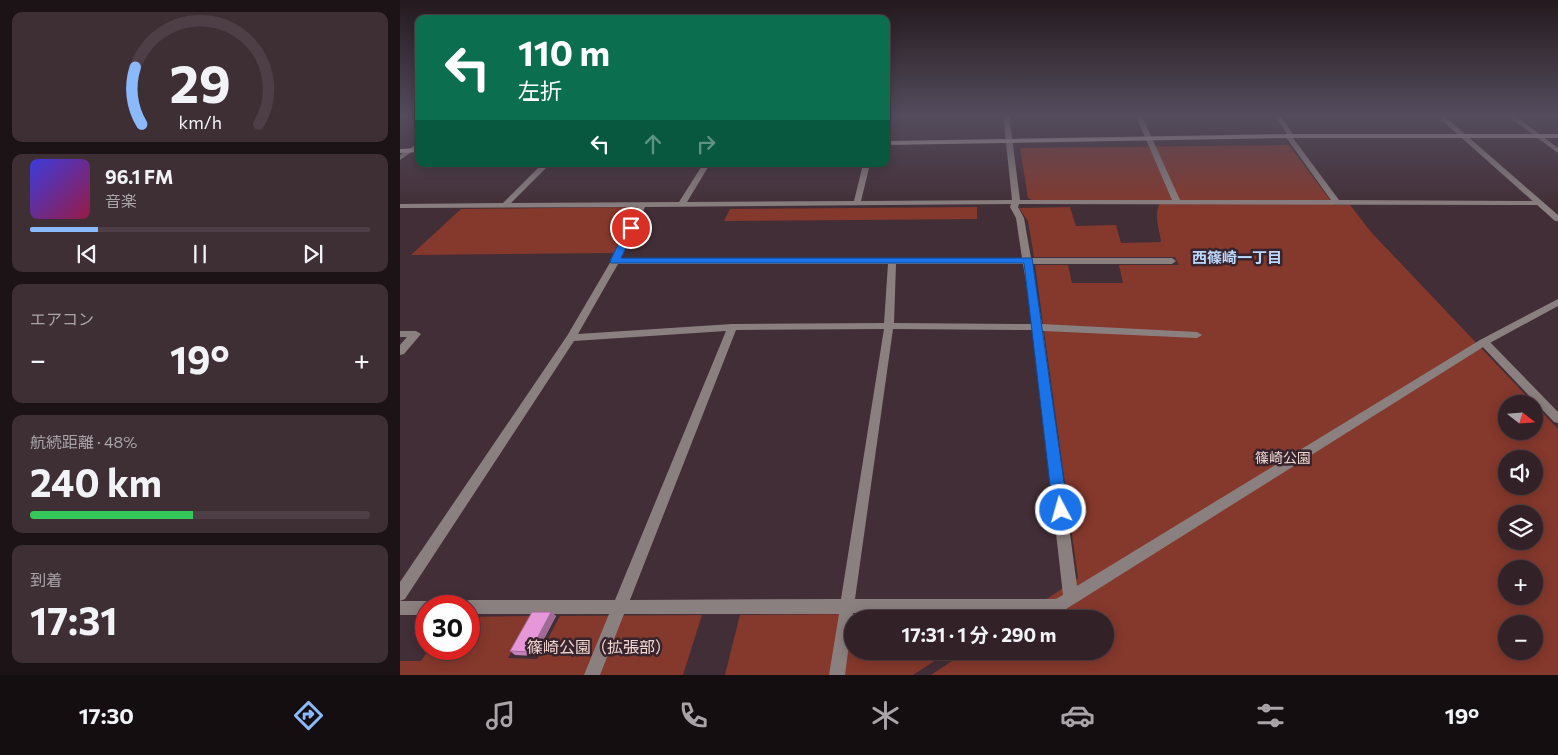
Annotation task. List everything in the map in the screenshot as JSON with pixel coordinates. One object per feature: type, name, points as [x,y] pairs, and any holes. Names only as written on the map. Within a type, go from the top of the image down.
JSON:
[{"type":"main road","points":[[400,151],[415,150]]},
{"type":"street","points":[[1010,146],[1016,202],[1014,207],[1020,218],[1038,327],[1071,599]]},
{"type":"street","points":[[1152,146],[1177,202]]},
{"type":"street","points":[[1297,146],[1336,202]]},
{"type":"street","points":[[1473,146],[1558,219]]},
{"type":"street","points":[[400,158],[415,147]]},
{"type":"street","points":[[506,204],[543,167]]},
{"type":"street","points":[[681,205],[704,167]]},
{"type":"street","points":[[857,203],[865,167]]},
{"type":"street","points":[[400,206],[1016,202],[1540,203]]},
{"type":"street","points":[[400,594],[571,338],[615,261],[642,205]]},
{"type":"street","points":[[400,212],[410,206]]},
{"type":"street","points":[[615,261],[1172,261]]},
{"type":"street","points":[[837,675],[889,326],[892,262]]},
{"type":"street","points":[[480,607],[1058,606],[1484,342],[1558,302]]},
{"type":"street","points":[[571,338],[732,327],[889,326],[1038,327],[1197,335]]},
{"type":"street","points":[[592,675],[732,327]]},
{"type":"street","points":[[400,334],[416,334],[400,351]]},
{"type":"street","points":[[1484,342],[1558,419]]},
{"type":"street","points":[[400,608],[415,608]]},
{"type":"green space","name":"篠崎公園","points":[[1289,146],[1334,205],[1350,205],[1371,232],[1526,395],[1498,395],[1498,440],[1543,440],[1543,413],[1558,429],[1558,675],[931,675],[954,660],[1114,660],[1114,610],[1030,610],[1078,578],[1035,265],[1068,265],[1072,283],[1123,283],[1119,265],[1179,265],[1175,257],[1034,257],[1028,221],[1019,208],[1070,207],[1076,226],[1116,225],[1121,243],[1161,242],[1157,210],[1163,200],[1032,200],[1028,198],[1020,148]]},
{"type":"green space","points":[[641,207],[614,253],[411,255],[461,209]]},
{"type":"green space","points":[[977,207],[977,219],[724,221],[730,209]]},
{"type":"green space","points":[[844,614],[844,660],[936,660],[913,675],[725,675],[740,615]]},
{"type":"green space","name":"篠崎公園（拡張部）","points":[[702,615],[683,675],[400,675],[400,661],[480,660],[480,617],[531,616],[508,658],[537,659],[560,616]]},
{"type":"building","points":[[532,612],[551,612],[530,652],[510,651]]},
{"type":"district","name":"西篠崎一丁目","points":[[1237,257]]},
{"type":"route","points":[[631,228],[615,261],[892,262],[1028,260],[1041,345],[1061,510]]}]
